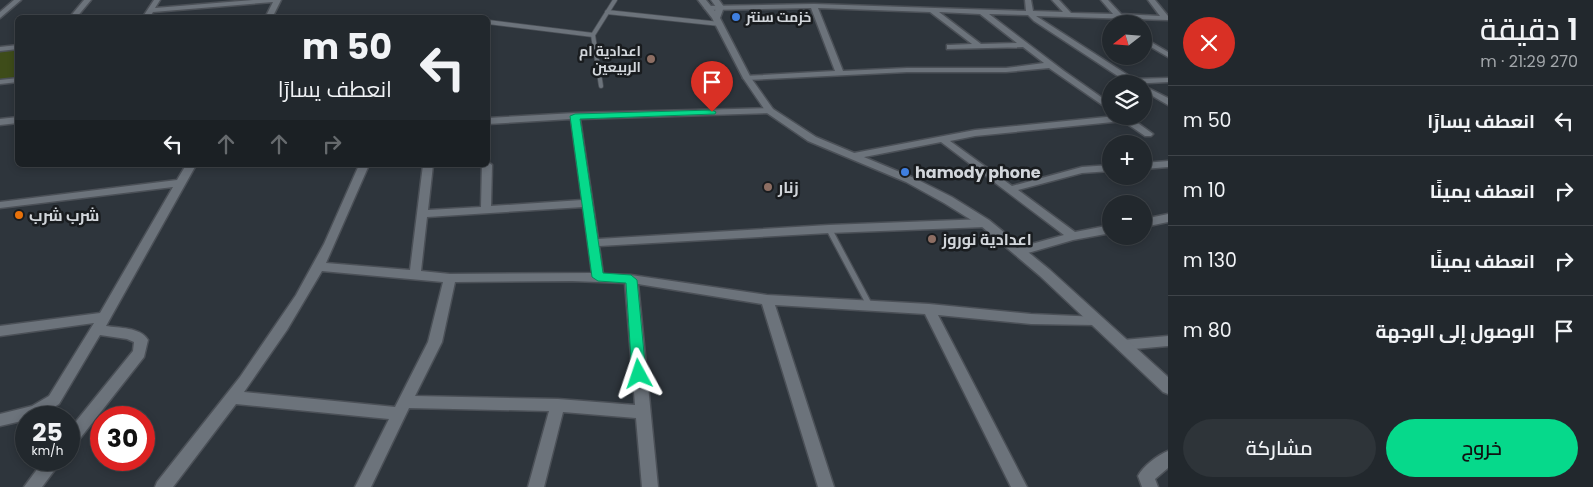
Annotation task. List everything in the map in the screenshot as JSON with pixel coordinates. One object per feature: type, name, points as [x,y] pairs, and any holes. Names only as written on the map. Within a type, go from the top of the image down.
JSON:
[{"type":"street","points":[[0,16],[3,10],[18,0]]},
{"type":"street","points":[[75,15],[88,0]]},
{"type":"street","points":[[147,15],[157,0]]},
{"type":"street","points":[[150,10],[225,2],[278,0],[270,15]]},
{"type":"street","points":[[702,0],[718,21],[747,78],[770,111],[812,138],[929,190],[985,224],[1021,252],[1168,387]]},
{"type":"street","points":[[715,0],[720,7],[718,21]]},
{"type":"street","points":[[842,0],[845,8]]},
{"type":"street","points":[[1028,0],[1030,13],[1036,20],[1122,75]]},
{"type":"street","points":[[1055,0],[1069,15]]},
{"type":"street","points":[[1104,0],[1114,15]]},
{"type":"street","points":[[1151,0],[1167,18]]},
{"type":"street","points":[[707,8],[814,6],[1102,15]]},
{"type":"street","points":[[814,6],[840,74]]},
{"type":"street","points":[[932,10],[979,46]]},
{"type":"street","points":[[982,12],[1102,102]]},
{"type":"street","points":[[1152,19],[1167,18]]},
{"type":"street","points":[[950,46],[1025,45]]},
{"type":"street","points":[[1152,45],[1168,54]]},
{"type":"street","points":[[0,49],[15,47]]},
{"type":"street","points":[[747,78],[907,70],[1006,70],[1051,65]]},
{"type":"street","points":[[0,82],[15,79]]},
{"type":"street","points":[[1152,81],[1168,80]]},
{"type":"street","points":[[1152,93],[1168,102]]},
{"type":"street","points":[[1152,95],[1156,95]]},
{"type":"street","points":[[490,121],[575,116],[770,111]]},
{"type":"street","points":[[575,116],[598,277]]},
{"type":"street","points":[[854,156],[975,133],[1102,119]]},
{"type":"street","points":[[0,122],[15,120]]},
{"type":"street","points":[[1135,125],[1148,134]]},
{"type":"street","points":[[942,139],[1073,236]]},
{"type":"street","points":[[1152,165],[1168,164]]},
{"type":"street","points":[[0,420],[36,412],[54,400],[105,317],[190,167]]},
{"type":"street","points":[[164,487],[284,324],[318,266],[363,167]]},
{"type":"street","points":[[415,274],[428,167]]},
{"type":"street","points":[[486,211],[487,167]]},
{"type":"street","points":[[1011,189],[1082,170],[1102,169]]},
{"type":"street","points":[[0,205],[181,183]]},
{"type":"street","points":[[422,214],[586,203]]},
{"type":"street","points":[[1152,221],[1168,218]]},
{"type":"street","points":[[592,243],[828,228],[985,224]]},
{"type":"street","points":[[1021,252],[1073,236],[1102,231]]},
{"type":"street","points":[[318,266],[450,278],[598,277],[767,300],[929,309],[1031,319],[1095,320]]},
{"type":"street","points":[[363,487],[435,342],[450,278]]},
{"type":"street","points":[[631,280],[650,487]]},
{"type":"street","points":[[767,300],[826,487]]},
{"type":"street","points":[[929,309],[1019,487]]},
{"type":"street","points":[[0,331],[105,317]]},
{"type":"street","points":[[80,427],[139,353],[141,340],[129,334],[97,330]]},
{"type":"street","points":[[1123,345],[1168,341]]},
{"type":"street","points":[[232,397],[401,408],[558,405],[642,412]]},
{"type":"street","points":[[536,487],[558,405]]},
{"type":"street","points":[[1150,487],[1146,476],[1168,458]]},
{"type":"street","points":[[32,487],[45,471]]},
{"type":"lane","points":[[602,86],[594,35],[606,12],[615,0]]},
{"type":"lane","points":[[606,12],[718,21]]},
{"type":"lane","points":[[490,22],[594,35]]},
{"type":"lane","points":[[828,228],[870,306]]},
{"type":"green space","points":[[15,47],[15,81],[0,82],[0,49]]},
{"type":"place","name":"خزمت سنتر","points":[[736,17]]},
{"type":"place","name":"اعدادية ام الربيعين","points":[[651,59]]},
{"type":"place","name":"hamody phone","points":[[905,172]]},
{"type":"place","name":"زنار","points":[[768,187]]},
{"type":"place","name":"شرب شرب","points":[[19,215]]},
{"type":"place","name":"اعدادية نوروز","points":[[932,239]]},
{"type":"route","points":[[639,374],[631,280],[598,277],[575,116],[712,112]]}]
